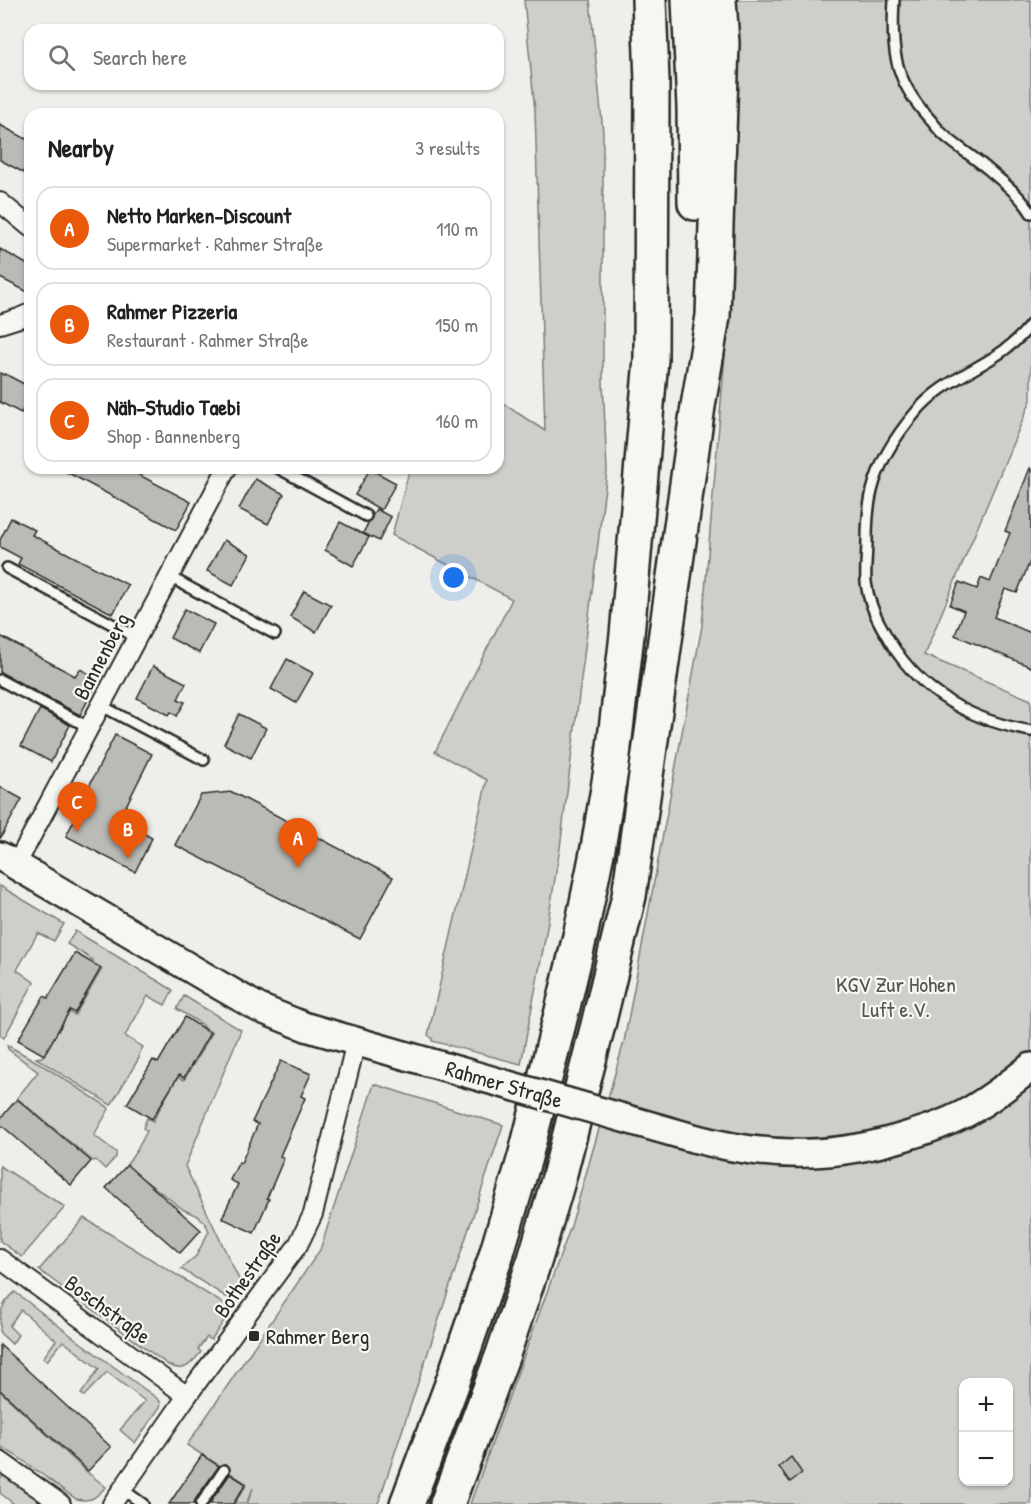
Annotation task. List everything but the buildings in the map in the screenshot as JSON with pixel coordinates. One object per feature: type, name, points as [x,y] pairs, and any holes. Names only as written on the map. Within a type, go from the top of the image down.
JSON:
[{"type":"highway","points":[[631,0],[652,82]]},
{"type":"highway","points":[[406,1504],[454,1378],[495,1259],[525,1157],[581,932],[612,764],[627,635],[651,358],[652,82],[649,0]]},
{"type":"highway","points":[[689,0],[694,106],[698,406]]},
{"type":"highway","points":[[447,1504],[496,1374],[535,1259],[558,1181],[629,896],[698,406],[713,316],[722,43],[719,0]]},
{"type":"main road","name":"Rahmer Straße","points":[[8,860],[259,1008],[306,1027],[693,1138],[754,1151],[797,1154],[838,1152],[884,1144],[964,1114],[1005,1088],[1031,1067]]},
{"type":"street","points":[[0,202],[24,222]]},
{"type":"street","points":[[0,324],[24,315]]},
{"type":"street","name":"Bannenberg","points":[[8,860],[90,728],[224,474]]},
{"type":"street","name":"Bothestraße","points":[[117,1497],[187,1396],[298,1245],[314,1214],[356,1042]]},
{"type":"street","name":"Boschstraße","points":[[0,1259],[187,1396]]},
{"type":"street","points":[[0,1461],[61,1504]]},
{"type":"lane","points":[[894,0],[892,24],[898,68],[904,86],[944,135],[1003,183],[1026,205],[1031,213]]},
{"type":"lane","points":[[1031,324],[997,357],[940,389],[917,410],[886,455],[872,491],[868,518],[866,582],[875,616],[892,647],[914,674],[939,695],[958,706],[1013,728],[1031,730]]},
{"type":"lane","points":[[289,474],[366,516]]},
{"type":"lane","points":[[7,568],[138,638]]},
{"type":"lane","points":[[170,577],[275,634]]},
{"type":"lane","points":[[0,680],[90,728]]},
{"type":"lane","points":[[102,706],[204,760]]},
{"type":"lane","points":[[201,1504],[224,1470]]},
{"type":"lane","points":[[117,1497],[143,1504]]},
{"type":"green space","points":[[524,0],[590,0],[603,132],[603,381],[607,471],[560,848],[521,1064],[432,1041],[428,1035],[487,780],[435,752],[512,599],[392,535],[408,474],[504,474],[504,404],[545,431],[535,111]]},
{"type":"green space","name":"KGV Zur Hohen Luft e.V.","points":[[734,0],[1031,0],[1031,400],[924,655],[1031,700],[1031,1504],[470,1504],[571,1226],[624,1042],[702,626],[727,331]]},
{"type":"green space","points":[[0,886],[64,924],[54,941],[38,933],[17,970],[34,982],[4,1038],[0,1035]]},
{"type":"green space","points":[[75,931],[173,990],[165,1005],[148,996],[125,1036],[143,1047],[139,1058],[111,1105],[36,1058],[42,1057],[69,1012],[75,1015],[102,969],[93,963],[93,960],[67,944]]},
{"type":"green space","points":[[184,996],[241,1030],[185,1166],[244,1290],[236,1303],[181,1269],[196,1256],[209,1231],[205,1223],[126,1166],[147,1131],[143,1128],[147,1118],[153,1121],[177,1077],[184,1080],[212,1033],[177,1009]]},
{"type":"green space","points":[[7,1045],[108,1107],[94,1135],[116,1152],[116,1157],[105,1169],[17,1098],[38,1072],[8,1049]]},
{"type":"green space","points":[[374,1084],[503,1125],[379,1501],[377,1504],[247,1504],[253,1488],[246,1504],[234,1504],[247,1484],[187,1445],[320,1250]]},
{"type":"green space","points":[[0,1166],[65,1207],[22,1257],[0,1241]]},
{"type":"green space","points":[[84,1218],[232,1309],[211,1340],[207,1337],[198,1349],[201,1352],[186,1367],[178,1368],[167,1364],[39,1270]]},
{"type":"green space","points":[[15,1292],[158,1399],[161,1403],[160,1407],[135,1443],[120,1430],[145,1401],[107,1372],[84,1396],[81,1394],[99,1369],[63,1341],[47,1361],[43,1358],[56,1340],[21,1310],[9,1326],[18,1335],[12,1344],[0,1333],[2,1309]]},
{"type":"green space","points":[[0,1391],[106,1487],[93,1498],[76,1499],[0,1446]]},
{"type":"green space","points":[[6,1473],[49,1504],[14,1504],[0,1493],[0,1479]]},
{"type":"place","name":"Näh-Studio Taebi","points":[[77,832]]},
{"type":"place","name":"Rahmer Pizzeria","points":[[128,859]]},
{"type":"place","name":"Netto Marken-Discount","points":[[298,868]]},
{"type":"place","name":"Rahmer Berg","points":[[254,1336]]}]
